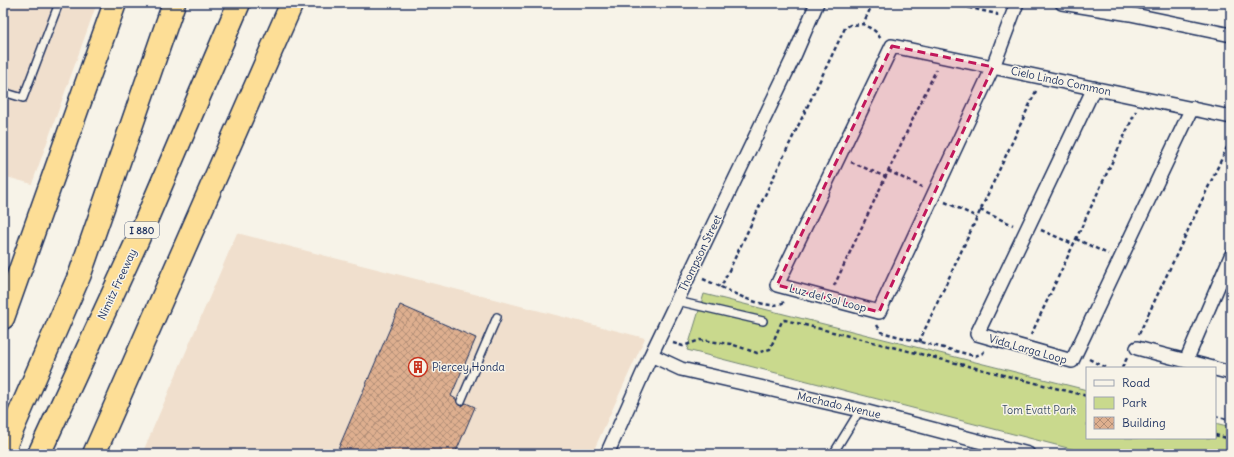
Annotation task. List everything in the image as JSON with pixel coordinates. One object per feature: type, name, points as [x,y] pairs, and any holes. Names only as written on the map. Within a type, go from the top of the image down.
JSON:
[{"type":"highway","points":[[3,318],[115,3]]},
{"type":"highway","points":[[3,451],[80,274],[174,3]]},
{"type":"highway","name":"Nimitz Freeway","points":[[38,454],[138,239],[239,3]]},
{"type":"highway","points":[[94,454],[292,3]]},
{"type":"street","name":"Thompson Street","points":[[607,454],[651,355],[795,54],[817,3]]},
{"type":"street","name":"Luz del Sol Loop","points":[[891,48],[777,285],[878,312],[993,67],[1017,3]]},
{"type":"street","points":[[1062,3],[1130,14],[1231,35]]},
{"type":"street","name":"Cielo Lindo Common","points":[[891,48],[993,67],[1231,116]]},
{"type":"street","name":"Vida Larga Loop","points":[[1094,88],[977,334],[1072,361],[1192,108]]},
{"type":"street","points":[[1186,361],[1231,256]]},
{"type":"street","points":[[1134,346],[1210,367]]},
{"type":"street","name":"Machado Avenue","points":[[651,355],[681,369],[860,410],[1028,454]]},
{"type":"street","points":[[1216,369],[1231,373]]},
{"type":"lane","points":[[3,92],[23,98],[59,3]]},
{"type":"lane","points":[[677,301],[763,322]]},
{"type":"lane","points":[[461,401],[497,317]]},
{"type":"lane","points":[[833,454],[860,410]]},
{"type":"path","points":[[863,24],[873,3]]},
{"type":"path","points":[[948,3],[997,14],[993,37],[1003,40]]},
{"type":"path","points":[[721,287],[845,28],[850,24],[863,24],[875,31],[891,48]]},
{"type":"path","points":[[828,298],[942,57]]},
{"type":"path","points":[[919,342],[1043,78]]},
{"type":"path","points":[[1025,348],[1142,98]]},
{"type":"path","points":[[1123,367],[1134,346],[1231,139]]},
{"type":"path","points":[[839,156],[886,177]]},
{"type":"path","points":[[888,171],[977,217]]},
{"type":"path","points":[[980,210],[1073,244]]},
{"type":"path","points":[[1076,238],[1121,260]]},
{"type":"path","points":[[690,273],[745,299],[773,306],[781,304],[796,290]]},
{"type":"path","points":[[866,308],[881,332],[975,356],[982,353],[993,338]]},
{"type":"path","points":[[659,338],[683,346],[700,340],[730,344],[757,353],[770,349],[782,321],[785,320],[1086,396]]},
{"type":"path","points":[[1076,353],[1104,367]]},
{"type":"path","points":[[1216,416],[1231,420]]},
{"type":"path","points":[[1216,435],[1231,439]]},
{"type":"highlighted area","points":[[892,46],[993,67],[879,312],[777,285]]},
{"type":"shaded area","points":[[3,3],[97,3],[32,184],[3,176]]},
{"type":"shaded area","points":[[237,233],[645,338],[592,454],[142,454]]},
{"type":"green space","name":"Tom Evatt Park","points":[[704,294],[1086,390],[1086,439],[1216,439],[1216,423],[1231,427],[1231,454],[1091,454],[687,350]]},
{"type":"building","name":"Piercey Honda","points":[[400,305],[476,338],[451,396],[456,399],[459,405],[462,406],[466,403],[475,407],[455,454],[336,454]]},
{"type":"place","name":"Piercey Honda","points":[[418,367]]}]
